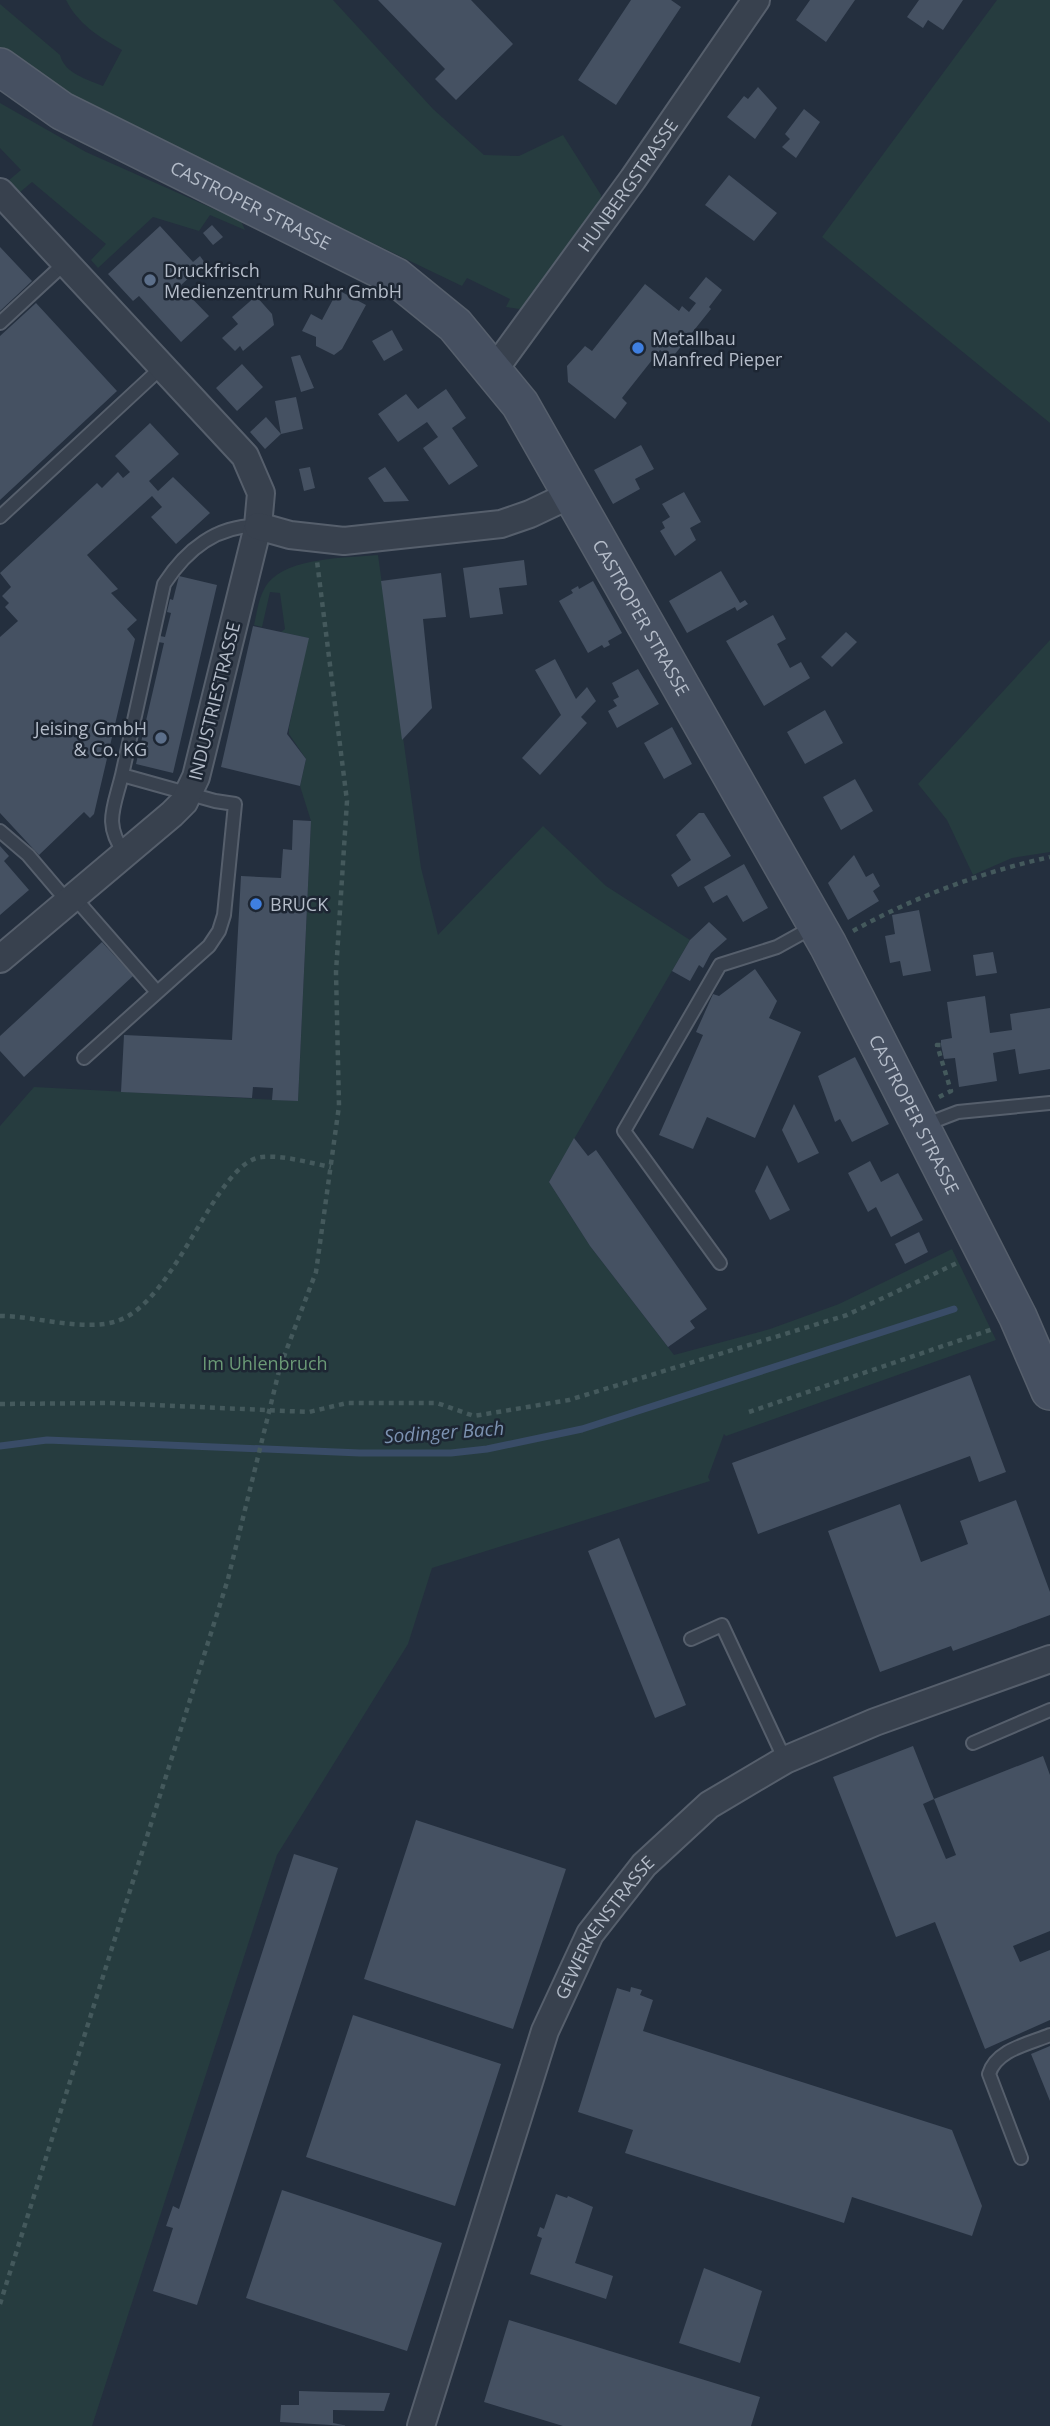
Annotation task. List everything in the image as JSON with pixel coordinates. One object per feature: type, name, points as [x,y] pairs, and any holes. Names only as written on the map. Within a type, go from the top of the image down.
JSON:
[{"type":"main road","name":"CASTROPER STRASSE","points":[[0,67],[62,111],[396,277],[455,325],[494,370],[520,404],[822,935],[1018,1317],[1050,1391]]},
{"type":"street","name":"HUNBERGSTRASSE","points":[[494,370],[633,179],[756,0]]},
{"type":"street","name":"INDUSTRIESTRASSE","points":[[0,192],[245,456],[261,493],[258,526],[190,792],[172,814],[0,959]]},
{"type":"street","points":[[258,526],[314,539],[344,541],[501,524],[572,494]]},
{"type":"street","name":"GEWERKENSTRASSE","points":[[421,2426],[545,2031],[590,1934],[644,1865],[709,1805],[785,1760],[875,1722],[1050,1659]]},
{"type":"lane","points":[[0,323],[65,263]]},
{"type":"lane","points":[[0,517],[162,368]]},
{"type":"lane","points":[[125,854],[113,839],[110,825],[164,583],[173,569],[204,541],[236,525],[258,526]]},
{"type":"lane","points":[[84,1058],[209,946],[219,931],[224,915],[235,804],[122,775]]},
{"type":"lane","points":[[0,831],[71,899],[157,992]]},
{"type":"lane","points":[[720,1263],[624,1131],[720,965],[822,935]]},
{"type":"lane","points":[[921,1126],[958,1112],[1050,1103]]},
{"type":"lane","points":[[691,1639],[722,1625],[785,1760]]},
{"type":"lane","points":[[973,1743],[1050,1710]]},
{"type":"lane","points":[[1021,2158],[989,2074],[992,2064],[1004,2054],[1050,2035]]},
{"type":"path","points":[[0,2304],[228,1579],[280,1367],[316,1272],[339,1106],[336,972],[347,801],[314,539]]},
{"type":"path","points":[[822,935],[1015,864],[1050,857]]},
{"type":"path","points":[[939,1058],[937,1045],[942,1045]]},
{"type":"path","points":[[0,1316],[99,1325],[119,1321],[147,1300],[189,1247],[232,1175],[245,1164],[261,1157],[331,1167]]},
{"type":"path","points":[[0,1404],[110,1403],[309,1412],[347,1403],[437,1403],[474,1416],[569,1400],[847,1315],[984,1250]]},
{"type":"path","points":[[749,1412],[979,1335],[1018,1317]]},
{"type":"green space","points":[[66,0],[333,0],[433,109],[484,155],[519,156],[563,135],[601,195],[600,210],[526,310],[506,307],[510,299],[467,278],[462,286],[79,102],[0,50],[0,4],[60,55],[72,71],[103,86],[122,50],[83,23]]},
{"type":"green space","points":[[997,0],[1050,0],[1050,423],[822,237]]},
{"type":"green space","points":[[0,103],[86,152],[241,221],[245,230],[210,215],[199,231],[153,217],[98,268],[91,260],[106,244],[32,182],[19,193],[8,181],[21,170],[0,148]]},
{"type":"green space","name":"Im Uhlenbruch","points":[[378,555],[421,868],[438,935],[543,826],[606,886],[690,940],[549,1182],[590,1246],[674,1355],[770,1329],[839,1304],[952,1249],[996,1340],[726,1436],[724,1434],[708,1477],[710,1481],[432,1568],[408,1644],[277,1855],[92,2426],[0,2426],[0,1126],[34,1087],[298,1101],[311,821],[300,786],[306,759],[289,734],[289,727],[308,638],[281,632],[285,629],[280,593],[270,592],[262,627],[254,625],[262,592],[277,574],[319,560]]},
{"type":"green space","points":[[1050,640],[1050,852],[1012,858],[973,875],[947,820],[918,784]]},
{"type":"building","points":[[378,0],[471,0],[513,44],[456,100],[435,79],[445,69]]},
{"type":"building","points":[[631,0],[671,0],[681,7],[616,105],[578,80]]},
{"type":"building","points":[[810,0],[855,0],[826,42],[796,20]]},
{"type":"building","points":[[919,0],[963,0],[943,30],[928,20],[923,28],[907,17]]},
{"type":"building","points":[[758,87],[777,108],[755,139],[727,117],[744,96],[748,99]]},
{"type":"building","points":[[804,109],[820,122],[796,158],[782,147],[790,139],[785,134]]},
{"type":"building","points":[[729,175],[777,213],[754,241],[705,205]]},
{"type":"building","points":[[212,225],[223,237],[213,245],[203,233]]},
{"type":"building","name":"Druckfrisch Medienzentrum Ruhr GmbH","points":[[160,226],[193,262],[200,256],[205,263],[180,286],[209,316],[181,342],[139,296],[133,301],[108,274]]},
{"type":"building","points":[[0,247],[32,281],[0,311]]},
{"type":"building","name":"Metallbau Manfred Pieper","points":[[706,277],[722,290],[709,307],[711,309],[671,359],[660,350],[622,398],[627,403],[615,419],[568,382],[567,366],[585,346],[592,351],[645,284],[679,311],[682,306],[689,312],[696,303],[689,298]]},
{"type":"building","points":[[338,290],[366,305],[342,349],[334,355],[316,346],[316,337],[302,331],[311,314],[322,320]]},
{"type":"building","points":[[256,296],[272,314],[274,325],[243,351],[240,346],[235,351],[222,338],[238,324],[232,317]]},
{"type":"building","points":[[36,303],[117,391],[0,500],[0,336]]},
{"type":"building","points":[[392,330],[403,350],[384,361],[372,341]]},
{"type":"building","points":[[300,355],[314,388],[301,392],[291,357]]},
{"type":"building","points":[[242,364],[263,387],[237,411],[216,388]]},
{"type":"building","points":[[446,389],[466,418],[452,428],[478,466],[449,485],[423,448],[438,437],[427,422],[398,442],[378,414],[406,394],[418,409]]},
{"type":"building","points":[[296,397],[303,429],[281,434],[275,401]]},
{"type":"building","points":[[266,417],[281,434],[265,449],[250,432]]},
{"type":"building","points":[[150,423],[179,454],[149,481],[158,491],[173,477],[210,513],[176,544],[151,517],[162,507],[152,496],[87,555],[118,589],[111,593],[137,620],[127,629],[135,639],[94,814],[90,818],[84,812],[39,855],[0,813],[0,637],[18,621],[5,607],[9,603],[2,596],[11,587],[0,573],[97,483],[102,488],[118,472],[123,478],[130,472],[115,456]]},
{"type":"building","points":[[641,445],[654,469],[635,479],[640,489],[613,504],[594,470]]},
{"type":"building","points":[[310,467],[315,488],[304,491],[299,469]]},
{"type":"building","points":[[385,467],[409,501],[384,502],[368,478]]},
{"type":"building","points":[[684,492],[701,522],[690,528],[696,540],[675,556],[660,531],[665,528],[662,522],[670,517],[662,504]]},
{"type":"building","points":[[524,560],[527,585],[499,588],[503,614],[470,618],[463,568]]},
{"type":"building","points":[[721,571],[740,603],[745,600],[748,604],[737,611],[735,607],[687,633],[669,601]]},
{"type":"building","points":[[441,573],[446,617],[423,619],[432,708],[402,740],[381,581]]},
{"type":"building","points":[[179,576],[217,585],[173,773],[136,764],[164,643],[158,642],[160,636],[165,637],[171,613],[167,612]]},
{"type":"building","points":[[593,581],[622,633],[608,641],[610,645],[604,648],[602,645],[588,653],[559,601],[573,593],[571,590],[578,586],[579,589]]},
{"type":"building","points":[[773,615],[786,639],[777,644],[790,668],[801,662],[810,678],[764,706],[726,641]]},
{"type":"building","points":[[253,626],[309,638],[287,734],[306,759],[300,786],[221,767]]},
{"type":"building","points":[[846,632],[857,642],[832,667],[821,657]]},
{"type":"building","points":[[555,659],[576,699],[587,687],[596,701],[581,717],[587,723],[540,775],[522,758],[561,715],[535,670]]},
{"type":"building","points":[[638,669],[659,704],[617,728],[608,711],[617,706],[613,700],[619,697],[612,683]]},
{"type":"building","points":[[825,710],[843,743],[805,764],[787,732]]},
{"type":"building","points":[[672,727],[692,764],[664,779],[644,743]]},
{"type":"building","points":[[855,779],[873,811],[841,830],[823,797]]},
{"type":"building","points":[[699,813],[704,813],[731,856],[678,887],[671,875],[691,860],[676,835]]},
{"type":"building","points":[[293,820],[311,821],[298,1101],[272,1100],[273,1088],[253,1087],[252,1098],[121,1092],[124,1035],[232,1040],[241,876],[281,878],[283,849],[292,850]]},
{"type":"building","points":[[0,846],[9,856],[4,861],[29,890],[0,915]]},
{"type":"building","points":[[854,855],[866,877],[873,873],[880,886],[873,891],[879,901],[848,920],[828,883]]},
{"type":"building","points":[[744,864],[768,908],[743,922],[727,895],[713,903],[704,887]]},
{"type":"building","points":[[919,910],[931,971],[903,976],[900,961],[890,963],[885,936],[895,934],[892,915]]},
{"type":"building","points":[[709,922],[727,939],[711,953],[703,968],[699,965],[690,981],[672,971],[690,940]]},
{"type":"building","points":[[102,942],[133,976],[24,1077],[0,1051],[0,1036]]},
{"type":"building","points":[[993,952],[997,973],[976,976],[973,955]]},
{"type":"building","points":[[755,969],[777,1001],[769,1018],[801,1032],[755,1138],[707,1117],[693,1149],[659,1135],[703,1035],[696,1032],[713,994],[719,996]]},
{"type":"building","points":[[985,996],[990,1033],[1012,1030],[1010,1014],[1050,1008],[1050,1069],[1019,1074],[1015,1049],[993,1053],[997,1081],[959,1087],[955,1058],[944,1059],[941,1045],[941,1040],[952,1038],[947,1002]]},
{"type":"building","points":[[855,1057],[889,1124],[852,1142],[840,1119],[835,1122],[818,1076]]},
{"type":"building","points":[[794,1104],[819,1153],[798,1163],[782,1130]]},
{"type":"building","points":[[574,1138],[588,1156],[596,1150],[707,1309],[690,1321],[695,1328],[668,1347],[590,1246],[549,1182]]},
{"type":"building","points":[[870,1161],[881,1182],[898,1173],[923,1220],[891,1237],[876,1207],[868,1212],[848,1173]]},
{"type":"building","points":[[767,1165],[790,1210],[770,1220],[755,1191]]},
{"type":"building","points":[[919,1232],[928,1252],[905,1264],[895,1244]]},
{"type":"building","points":[[970,1375],[1006,1472],[979,1482],[970,1456],[758,1534],[732,1463]]},
{"type":"building","points":[[1016,1500],[1050,1592],[1050,1615],[953,1651],[951,1646],[880,1672],[828,1531],[900,1504],[921,1562],[968,1544],[960,1521]]},
{"type":"building","points":[[619,1538],[686,1705],[655,1718],[588,1551]]},
{"type":"building","points":[[913,1746],[934,1799],[1043,1756],[1050,1775],[1050,1931],[1013,1946],[1020,1962],[1050,1950],[1050,2020],[985,2049],[935,1922],[896,1937],[833,1777]],"holes":[[[934,1799],[956,1855],[946,1859],[923,1804]]]},
{"type":"building","points":[[416,1820],[566,1869],[513,2029],[364,1979]]},
{"type":"building","points":[[294,1854],[338,1868],[197,2305],[153,2291],[173,2228],[166,2226],[173,2206],[179,2209]]},
{"type":"building","points":[[631,1987],[642,1990],[640,1995],[653,2000],[643,2031],[952,2130],[982,2206],[972,2236],[852,2197],[844,2223],[625,2153],[633,2130],[578,2112],[617,1988],[630,1992]]},
{"type":"building","points":[[353,2015],[501,2064],[455,2206],[306,2157]]},
{"type":"building","points":[[1050,2046],[1050,2101],[1031,2054]]},
{"type":"building","points":[[282,2190],[442,2243],[407,2351],[246,2298]]},
{"type":"building","points":[[556,2194],[593,2207],[575,2263],[613,2276],[606,2299],[530,2274],[542,2238],[537,2236],[540,2227],[544,2229]]},
{"type":"building","points":[[704,2268],[762,2291],[740,2363],[679,2343]]},
{"type":"building","points":[[509,2320],[760,2397],[751,2426],[563,2426],[484,2402]]},
{"type":"building","points":[[299,2391],[390,2393],[384,2411],[333,2410],[333,2423],[348,2426],[280,2422],[281,2405],[299,2405]]},
{"type":"waterway","name":"Sodinger Bach","points":[[0,1446],[47,1440],[360,1453],[451,1453],[487,1449],[582,1429],[954,1309]]},
{"type":"place","name":"Druckfrisch Medienzentrum Ruhr GmbH","points":[[150,280]]},
{"type":"place","name":"Metallbau Manfred Pieper","points":[[638,348]]},
{"type":"place","name":"Jeising GmbH & Co. KG","points":[[161,738]]},
{"type":"place","name":"BRUCK","points":[[256,904]]}]
